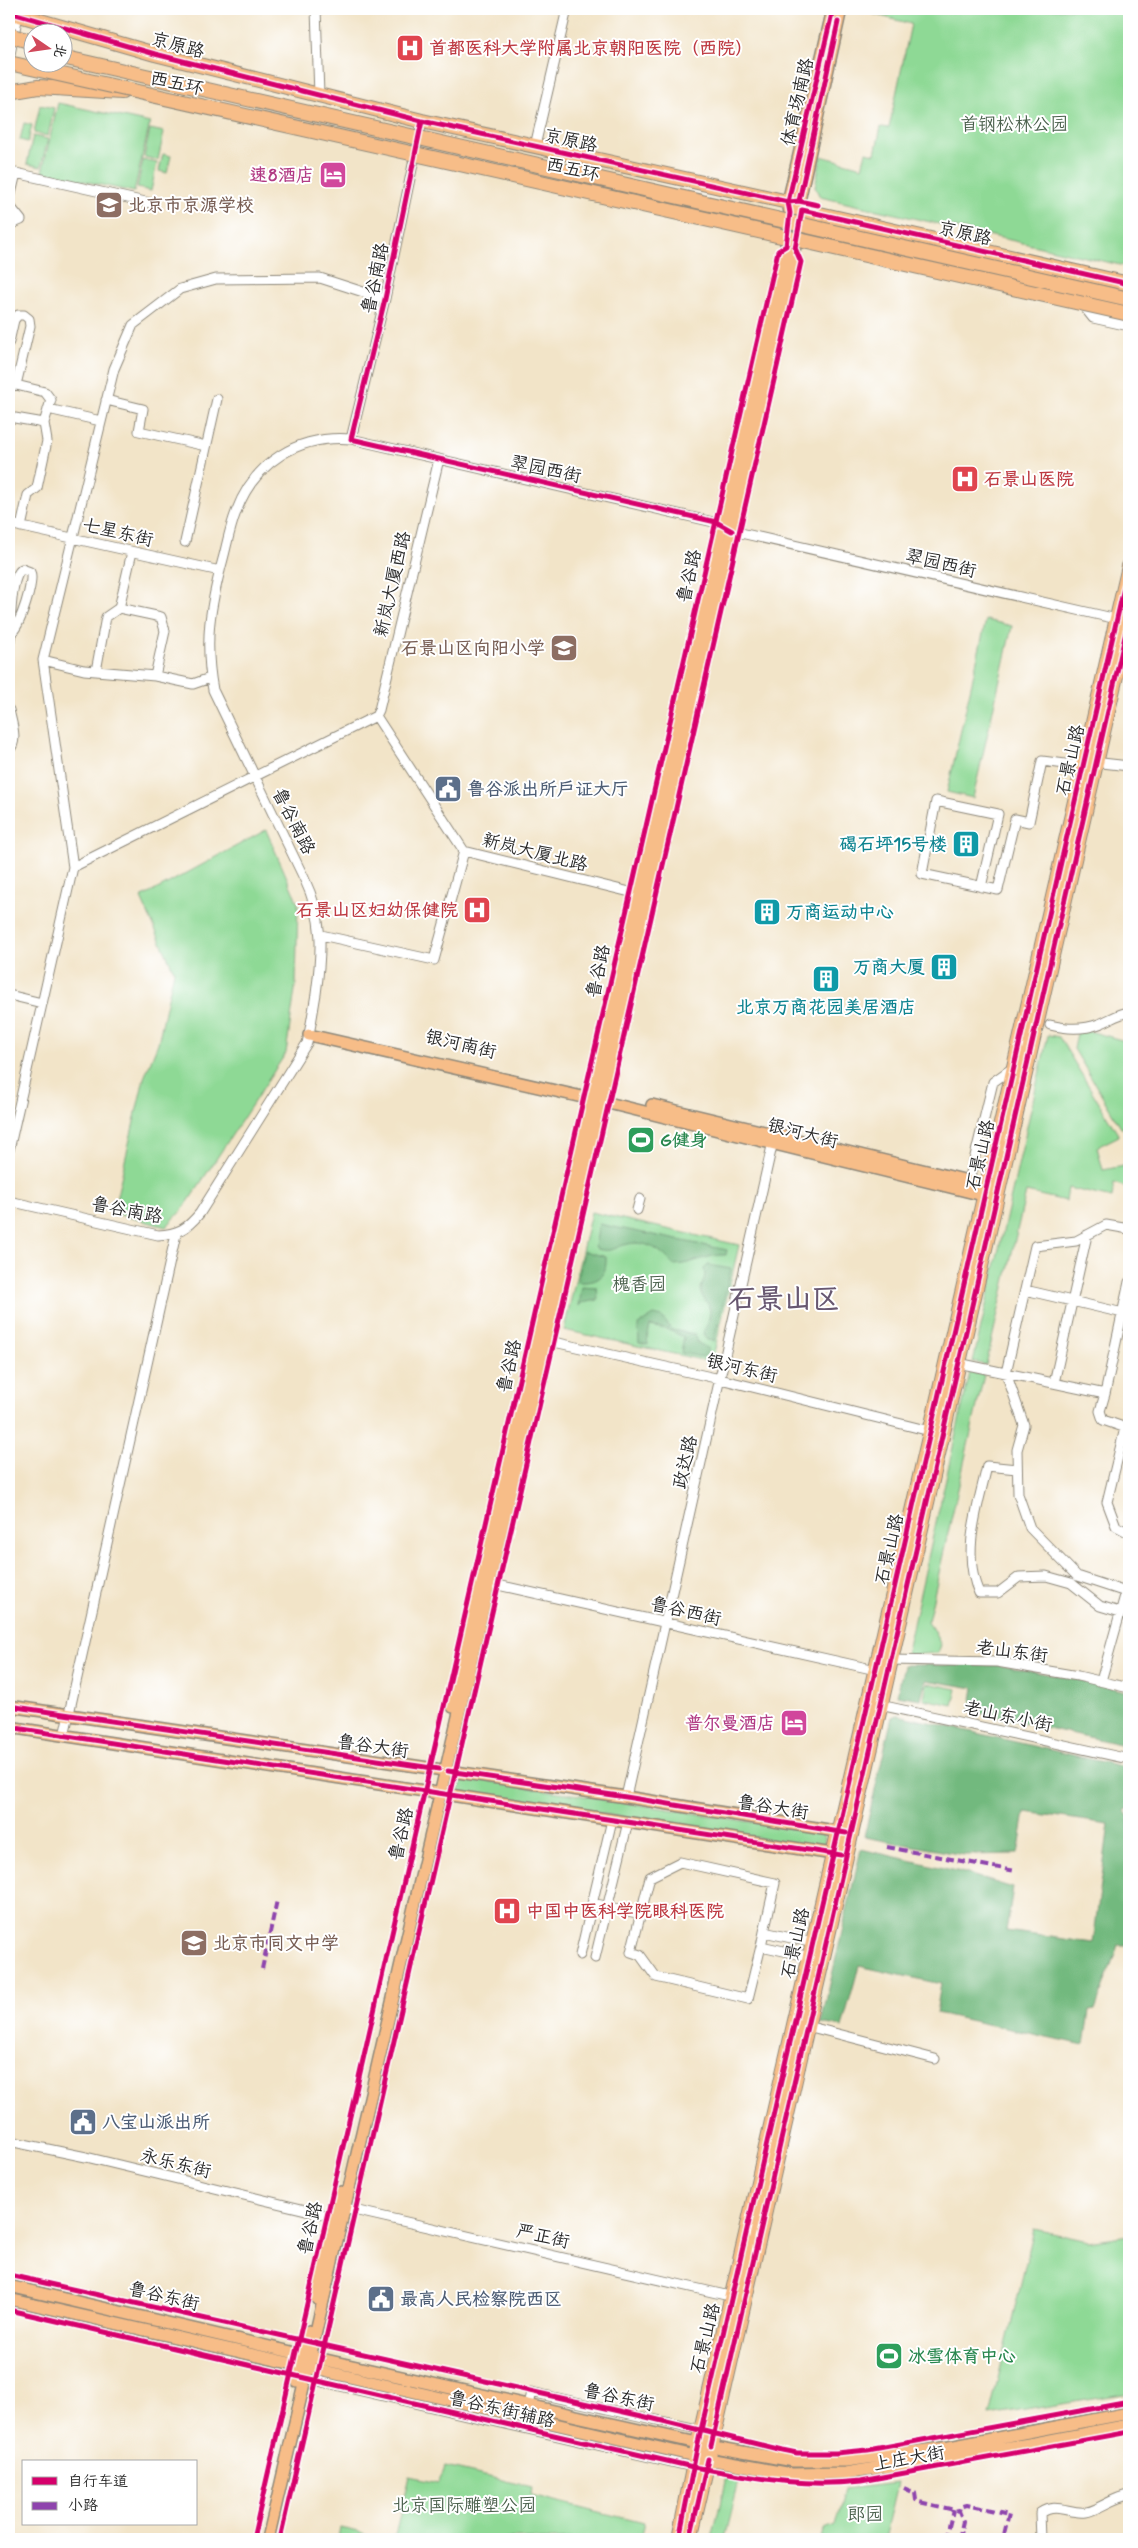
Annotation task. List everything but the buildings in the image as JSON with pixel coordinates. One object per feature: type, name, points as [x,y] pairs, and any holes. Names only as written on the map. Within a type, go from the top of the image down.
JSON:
[{"type":"highway","name":"京原路","points":[[12,12],[146,51],[422,121],[1129,278]]},
{"type":"highway","points":[[9,36],[22,39]]},
{"type":"highway","points":[[9,46],[22,49]]},
{"type":"highway","points":[[72,54],[141,74]]},
{"type":"highway","name":"西五环","points":[[72,59],[1129,299]]},
{"type":"highway","name":"西五环","points":[[9,63],[1129,314]]},
{"type":"highway","points":[[9,92],[38,87],[138,93]]},
{"type":"highway","name":"京原路","points":[[797,204],[1129,284]]},
{"type":"highway","name":"石景山路","points":[[679,2539],[807,2026],[876,1670],[930,1431],[992,1192],[1091,763],[1123,619],[1129,566]]},
{"type":"highway","name":"石景山路","points":[[845,1833],[880,1704],[958,1363],[992,1192],[1014,1067],[1091,763]]},
{"type":"highway","name":"石景山路","points":[[690,2539],[701,2450],[734,2297],[813,1950],[840,1855]]},
{"type":"main road","name":"体育场南路","points":[[797,204],[832,9]]},
{"type":"main road","name":"体育场南路","points":[[797,204],[841,9]]},
{"type":"main road","name":"鲁谷路","points":[[261,2539],[345,2208],[597,1096],[655,855],[727,527],[786,246],[790,213],[797,204]]},
{"type":"main road","name":"鲁谷路","points":[[443,1770],[490,1583],[545,1340],[638,894],[727,527]]},
{"type":"main road","name":"银河南街","points":[[310,1031],[597,1096]]},
{"type":"main road","name":"银河大街","points":[[597,1096],[992,1192]]},
{"type":"main road","name":"银河大街","points":[[773,1139],[970,1181],[992,1192]]},
{"type":"main road","name":"鲁谷大街","points":[[9,1706],[626,1796],[845,1833]]},
{"type":"main road","name":"鲁谷大街","points":[[9,1727],[840,1855]]},
{"type":"main road","name":"鲁谷路","points":[[268,2539],[306,2364],[335,2217],[438,1793]]},
{"type":"main road","name":"鲁谷东街","points":[[9,2286],[306,2364],[528,2405],[701,2450]]},
{"type":"main road","name":"鲁谷东街","points":[[9,2299],[701,2450]]},
{"type":"main road","name":"上庄大街","points":[[701,2450],[786,2461],[845,2462],[949,2447],[1129,2413]]},
{"type":"main road","name":"上庄大街","points":[[701,2450],[791,2474],[845,2473],[1035,2443],[1129,2425]]},
{"type":"street","points":[[316,9],[319,95]]},
{"type":"street","points":[[535,146],[566,9]]},
{"type":"street","points":[[9,59],[12,12]]},
{"type":"street","name":"鲁谷南路","points":[[9,1201],[158,1234],[176,1234],[188,1227],[200,1213],[303,1052],[310,1031],[320,961],[321,935],[311,894],[212,690],[207,662],[207,638],[220,571],[236,512],[246,490],[270,461],[284,452],[307,442],[335,438],[351,439],[385,299],[422,121]]},
{"type":"street","points":[[9,225],[22,220],[9,204],[16,173],[150,203]]},
{"type":"street","points":[[1053,267],[1092,318],[1129,326]]},
{"type":"street","name":"鲁谷南路","points":[[9,1150],[73,867],[43,660],[114,369],[133,325],[180,289],[216,278],[320,278],[385,299]]},
{"type":"street","points":[[9,342],[14,320],[18,315],[24,315],[29,318],[30,326],[12,386],[46,392],[51,400],[44,423],[47,441],[37,488],[28,494],[21,527]]},
{"type":"street","points":[[186,542],[216,399]]},
{"type":"street","points":[[106,400],[144,409],[139,431],[206,446]]},
{"type":"street","points":[[48,409],[101,421]]},
{"type":"street","points":[[9,417],[44,423]]},
{"type":"street","name":"翠园西街","points":[[351,439],[1123,619]]},
{"type":"street","name":"新岚大厦西路","points":[[376,716],[379,710],[438,459]]},
{"type":"street","name":"七星东街","points":[[9,524],[220,571]]},
{"type":"street","points":[[96,671],[106,617],[119,608],[132,552]]},
{"type":"street","points":[[9,646],[10,632],[13,613],[14,585],[17,574],[22,569],[30,572],[32,577],[24,609],[15,631],[10,632]]},
{"type":"street","points":[[119,608],[161,617],[164,632],[155,676]]},
{"type":"street","points":[[43,660],[96,671],[155,676],[193,684],[210,678]]},
{"type":"street","points":[[9,710],[14,736],[12,747],[9,750]]},
{"type":"street","points":[[73,867],[253,775],[376,716]]},
{"type":"street","name":"新岚大厦北路","points":[[376,716],[464,851],[638,894]]},
{"type":"street","points":[[981,887],[998,814],[936,801],[922,874],[981,887],[998,890],[1015,819],[1029,822],[1042,760],[1074,765],[1091,763],[1129,766]]},
{"type":"street","points":[[321,935],[434,960],[464,851]]},
{"type":"street","points":[[9,995],[42,1003]]},
{"type":"street","points":[[1050,1026],[1069,1029],[1099,1024],[1119,1014],[1129,1012]]},
{"type":"street","points":[[970,1181],[993,1082],[1014,1067]]},
{"type":"street","name":"政达路","points":[[626,1796],[773,1139]]},
{"type":"street","points":[[637,1210],[640,1199]]},
{"type":"street","points":[[1101,1681],[1120,1612],[1128,1592],[1077,1576],[1030,1528],[1018,1494],[1017,1450],[1024,1425],[1006,1373],[1035,1246],[1076,1241],[1106,1225],[1129,1229]]},
{"type":"street","points":[[64,1736],[176,1234]]},
{"type":"street","points":[[1054,1384],[1087,1235]]},
{"type":"street","points":[[1129,1282],[1100,1411],[1103,1420],[1127,1429],[1107,1502],[1116,1526],[1129,1533]]},
{"type":"street","points":[[1025,1290],[1123,1313]]},
{"type":"street","name":"银河东街","points":[[545,1340],[930,1431]]},
{"type":"street","points":[[958,1363],[1105,1394]]},
{"type":"street","points":[[1017,1469],[986,1466],[969,1554],[972,1577],[978,1593],[998,1593],[1019,1576],[1046,1576],[1071,1584],[1100,1606],[1120,1612]]},
{"type":"street","name":"鲁谷西街","points":[[490,1583],[876,1670]]},
{"type":"street","name":"老山东街","points":[[890,1660],[996,1662],[1129,1688]]},
{"type":"street","name":"老山东小街","points":[[880,1704],[1129,1760]]},
{"type":"street","points":[[580,1955],[612,1820]]},
{"type":"street","points":[[595,1958],[628,1822]]},
{"type":"street","points":[[680,1862],[775,1883],[764,1932],[748,1999],[656,1977],[640,1955],[631,1952],[650,1878],[680,1862]]},
{"type":"street","points":[[592,1903],[641,1914]]},
{"type":"street","points":[[764,1932],[813,1950]]},
{"type":"street","points":[[761,1946],[813,1950]]},
{"type":"street","points":[[807,2026],[935,2058]]},
{"type":"street","name":"永乐东街","points":[[9,2141],[86,2157],[335,2217]]},
{"type":"street","name":"严正街","points":[[345,2208],[734,2297]]},
{"type":"street","name":"鲁谷东街","points":[[528,2405],[531,2392],[701,2450]]},
{"type":"street","points":[[1041,2539],[1040,2513],[1046,2509],[1053,2507],[1086,2512],[1129,2495]]},
{"type":"green space","name":"首钢松林公园","points":[[854,9],[1129,9],[1129,267],[820,197],[815,187],[821,156],[862,167],[866,152],[875,154],[881,127],[889,128],[911,24]]},
{"type":"green space","points":[[58,103],[150,123],[134,192],[42,172]]},
{"type":"green space","points":[[40,105],[54,108],[48,136],[34,133]]},
{"type":"green space","points":[[24,123],[32,125],[28,142],[20,140]]},
{"type":"green space","points":[[150,129],[164,132],[158,160],[144,157]]},
{"type":"green space","points":[[33,136],[48,139],[41,167],[27,164]]},
{"type":"green space","points":[[163,154],[171,156],[167,173],[159,171]]},
{"type":"green space","points":[[143,160],[157,163],[151,191],[137,188]]},
{"type":"green space","points":[[986,620],[1012,626],[973,798],[947,792]]},
{"type":"green space","points":[[266,830],[298,903],[296,983],[286,1053],[184,1208],[166,1227],[113,1213],[144,1078],[158,1043],[174,971],[141,898]]},
{"type":"green space","points":[[1078,1028],[1129,1042],[1129,1128],[1121,1128],[1074,1049]]},
{"type":"green space","points":[[1048,1035],[1059,1037],[1119,1136],[1097,1147],[1103,1170],[1128,1165],[1129,1188],[1114,1183],[1112,1198],[1068,1188],[1066,1201],[1026,1192],[986,1365],[973,1362]]},
{"type":"green space","name":"槐香园","points":[[591,1212],[739,1245],[714,1353],[706,1361],[564,1330]]},
{"type":"green space","points":[[599,1224],[727,1250],[726,1255],[712,1256],[680,1265],[673,1265],[659,1251],[648,1245],[635,1243],[610,1250],[597,1249],[595,1246]]},
{"type":"green space","points":[[584,1251],[606,1257],[605,1270],[595,1280],[577,1282]]},
{"type":"green space","points":[[708,1265],[731,1269],[714,1341],[707,1340],[703,1334],[710,1313],[701,1292],[704,1269]]},
{"type":"green space","points":[[582,1287],[597,1288],[598,1300],[581,1303],[579,1306]]},
{"type":"green space","points":[[654,1315],[662,1317],[672,1330],[695,1334],[698,1343],[709,1349],[703,1357],[681,1353],[684,1337],[666,1329],[650,1326],[647,1338],[648,1345],[639,1343],[638,1325]]},
{"type":"green space","points":[[970,1372],[984,1375],[928,1621],[941,1645],[938,1653],[906,1655]]},
{"type":"green space","points":[[904,1665],[997,1665],[1080,1680],[1129,1692],[1129,1746],[970,1711],[974,1688],[926,1680],[921,1699],[897,1695]]},
{"type":"green space","points":[[927,1683],[957,1689],[953,1705],[924,1699]]},
{"type":"green space","points":[[898,1715],[1129,1768],[1129,1808],[1124,1810],[1129,1817],[1129,1945],[1118,1945],[1095,2010],[1089,2011],[1084,2045],[936,2013],[941,1984],[859,1966],[842,2027],[821,2023],[861,1849],[961,1872],[1013,1888],[1006,1931],[1093,1943],[1109,1824],[1025,1812],[1018,1854],[964,1855],[864,1837],[892,1717]]},
{"type":"green space","points":[[462,1777],[822,1833],[825,1838],[824,1844],[817,1847],[459,1792]]},
{"type":"green space","points":[[1034,2229],[1088,2241],[1129,2235],[1129,2393],[989,2416]]},
{"type":"green space","name":"北京国际雕塑公园","points":[[446,2467],[532,2487],[531,2495],[644,2523],[640,2539],[338,2539],[340,2528],[385,2538],[395,2536],[409,2476],[438,2482]]},
{"type":"green space","points":[[726,2477],[739,2481],[725,2539],[712,2539]]},
{"type":"green space","name":"郎园","points":[[898,2483],[885,2539],[822,2539],[825,2529],[835,2525],[845,2489]]},
{"type":"marked path","points":[[887,1847],[1015,1871]]},
{"type":"marked path","points":[[262,1969],[277,1900]]},
{"type":"marked path","points":[[904,2488],[915,2493],[916,2500],[919,2502],[959,2511]]},
{"type":"marked path","points":[[959,2539],[963,2521],[959,2511],[960,2507],[967,2505],[1009,2514],[1003,2539]]},
{"type":"marked path","points":[[946,2539],[953,2510]]},
{"type":"cycle path","points":[[253,2539],[778,251],[786,246],[790,213],[788,202],[833,9]]},
{"type":"cycle path","points":[[9,12],[155,54],[422,121],[788,202],[799,201],[818,205]]},
{"type":"cycle path","points":[[799,201],[838,22]]},
{"type":"cycle path","points":[[422,121],[385,299],[351,439],[716,522],[732,531]]},
{"type":"cycle path","points":[[280,2539],[801,262],[795,248],[802,210],[1129,284]]},
{"type":"cycle path","points":[[679,2539],[698,2443],[1129,566]]},
{"type":"cycle path","points":[[711,2446],[1129,619]]},
{"type":"cycle path","points":[[9,1706],[439,1769]]},
{"type":"cycle path","points":[[9,1727],[841,1855]]},
{"type":"cycle path","points":[[448,1771],[626,1797],[846,1833]]},
{"type":"cycle path","points":[[9,2275],[642,2416],[797,2453],[836,2453],[868,2450],[1129,2402]]},
{"type":"cycle path","name":"鲁谷东街辅路","points":[[9,2310],[693,2467],[757,2478],[816,2483],[861,2481],[1129,2432]]},
{"type":"cycle path","points":[[690,2539],[708,2459]]},
{"type":"place","name":"首都医科大学附属北京朝阳医院（西院）","points":[[410,48]]},
{"type":"place","name":"速8酒店","points":[[333,175]]},
{"type":"place","name":"北京市京源学校","points":[[109,205]]},
{"type":"place","name":"石景山医院","points":[[965,479]]},
{"type":"place","name":"石景山区向阳小学","points":[[564,648]]},
{"type":"place","name":"鲁谷派出所户证大厅","points":[[448,789]]},
{"type":"place","name":"碣石坪15号楼","points":[[966,844]]},
{"type":"place","name":"石景山区妇幼保健院","points":[[477,910]]},
{"type":"place","name":"万商运动中心","points":[[767,912]]},
{"type":"place","name":"万商大厦","points":[[944,967]]},
{"type":"place","name":"北京万商花园美居酒店","points":[[826,979]]},
{"type":"place","name":"G健身","points":[[641,1140]]},
{"type":"place","name":"普尔曼酒店","points":[[794,1723]]},
{"type":"place","name":"中国中医科学院眼科医院","points":[[507,1911]]},
{"type":"place","name":"北京市同文中学","points":[[194,1943]]},
{"type":"place","name":"八宝山派出所","points":[[83,2122]]},
{"type":"place","name":"最高人民检察院西区","points":[[381,2299]]},
{"type":"place","name":"冰雪体育中心","points":[[889,2356]]},
{"type":"district","name":"石景山区","points":[[784,1298]]}]
